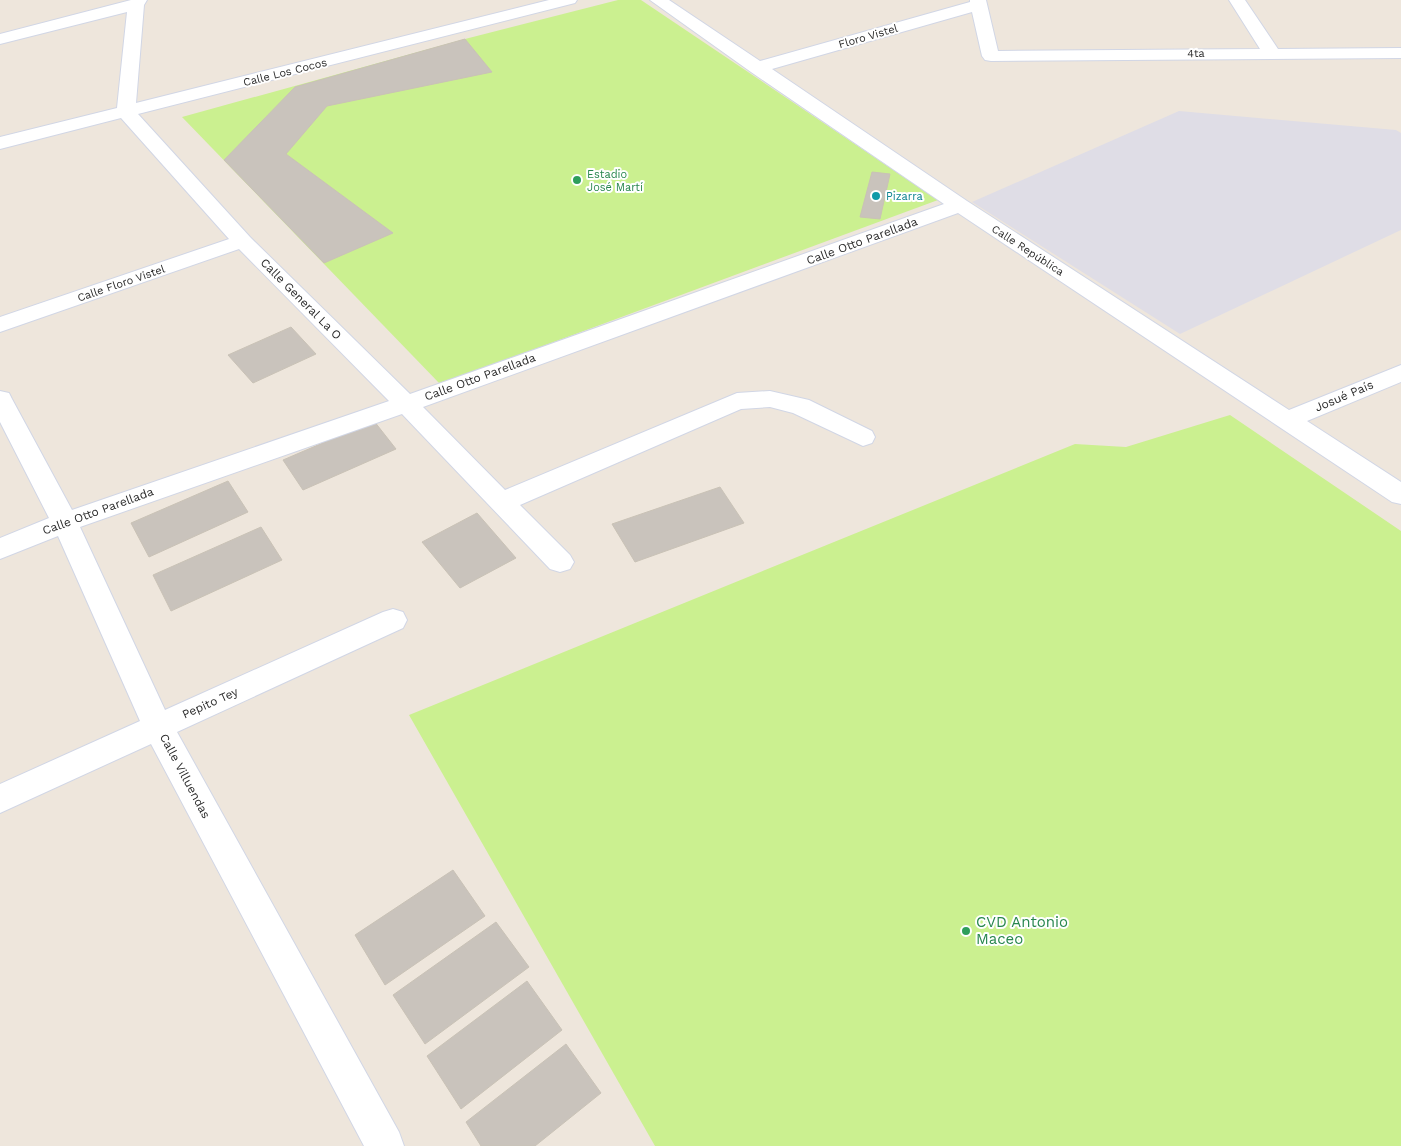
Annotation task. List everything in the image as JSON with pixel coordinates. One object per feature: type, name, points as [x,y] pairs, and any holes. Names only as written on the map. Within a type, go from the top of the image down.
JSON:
[{"type":"street","name":"Calle Los Cocos","points":[[0,143],[569,0]]},
{"type":"street","name":"Calle República","points":[[658,0],[960,205],[1401,495]]},
{"type":"street","points":[[1237,0],[1271,52]]},
{"type":"street","points":[[0,39],[138,2],[126,112]]},
{"type":"street","name":"Floro Vistel","points":[[757,68],[978,2]]},
{"type":"street","name":"4ta","points":[[978,2],[992,56],[1271,52],[1401,53]]},
{"type":"street","name":"Calle General La O","points":[[126,112],[243,241],[560,562]]},
{"type":"street","name":"Calle Otto Parellada","points":[[0,549],[65,522],[406,404],[960,205]]},
{"type":"street","name":"Calle Floro Vistel","points":[[0,325],[243,241]]},
{"type":"street","name":"Josué País","points":[[1288,420],[1401,373]]},
{"type":"street","name":"Calle Villuendas","points":[[0,398],[65,522],[158,727],[385,1146]]},
{"type":"street","points":[[502,502],[737,402],[770,399],[800,406],[863,437]]},
{"type":"street","name":"Pepito Tey","points":[[0,799],[393,620]]},
{"type":"shaded area","points":[[1179,111],[1396,130],[1401,133],[1401,230],[1180,334],[972,202]]},
{"type":"green space","name":"Estadio José Martí","points":[[618,0],[641,0],[938,200],[440,384],[182,117],[465,39]]},
{"type":"green space","name":"CVD Antonio Maceo","points":[[1230,415],[1401,531],[1401,1146],[655,1146],[409,715],[1075,444],[1126,447]]},
{"type":"building","points":[[465,39],[492,72],[327,106],[286,154],[393,233],[324,263],[224,160],[295,87]]},
{"type":"building","name":"Pizarra","points":[[872,172],[890,174],[880,219],[860,217]]},
{"type":"building","points":[[291,327],[316,354],[253,383],[228,355]]},
{"type":"building","points":[[374,421],[396,449],[303,490],[283,460]]},
{"type":"building","points":[[228,481],[248,512],[149,557],[131,523]]},
{"type":"building","points":[[720,487],[744,523],[635,562],[612,524]]},
{"type":"building","points":[[477,513],[516,558],[460,588],[422,542]]},
{"type":"building","points":[[261,527],[282,560],[171,611],[153,575]]},
{"type":"building","points":[[453,870],[485,916],[385,985],[355,935]]},
{"type":"building","points":[[496,922],[529,967],[425,1044],[393,995]]},
{"type":"building","points":[[527,981],[562,1030],[461,1109],[427,1056]]},
{"type":"building","points":[[566,1044],[601,1093],[535,1146],[481,1146],[466,1122]]},
{"type":"place","name":"Estadio José Martí","points":[[577,180]]},
{"type":"place","name":"Pizarra","points":[[876,196]]},
{"type":"place","name":"CVD Antonio Maceo","points":[[966,931]]}]
